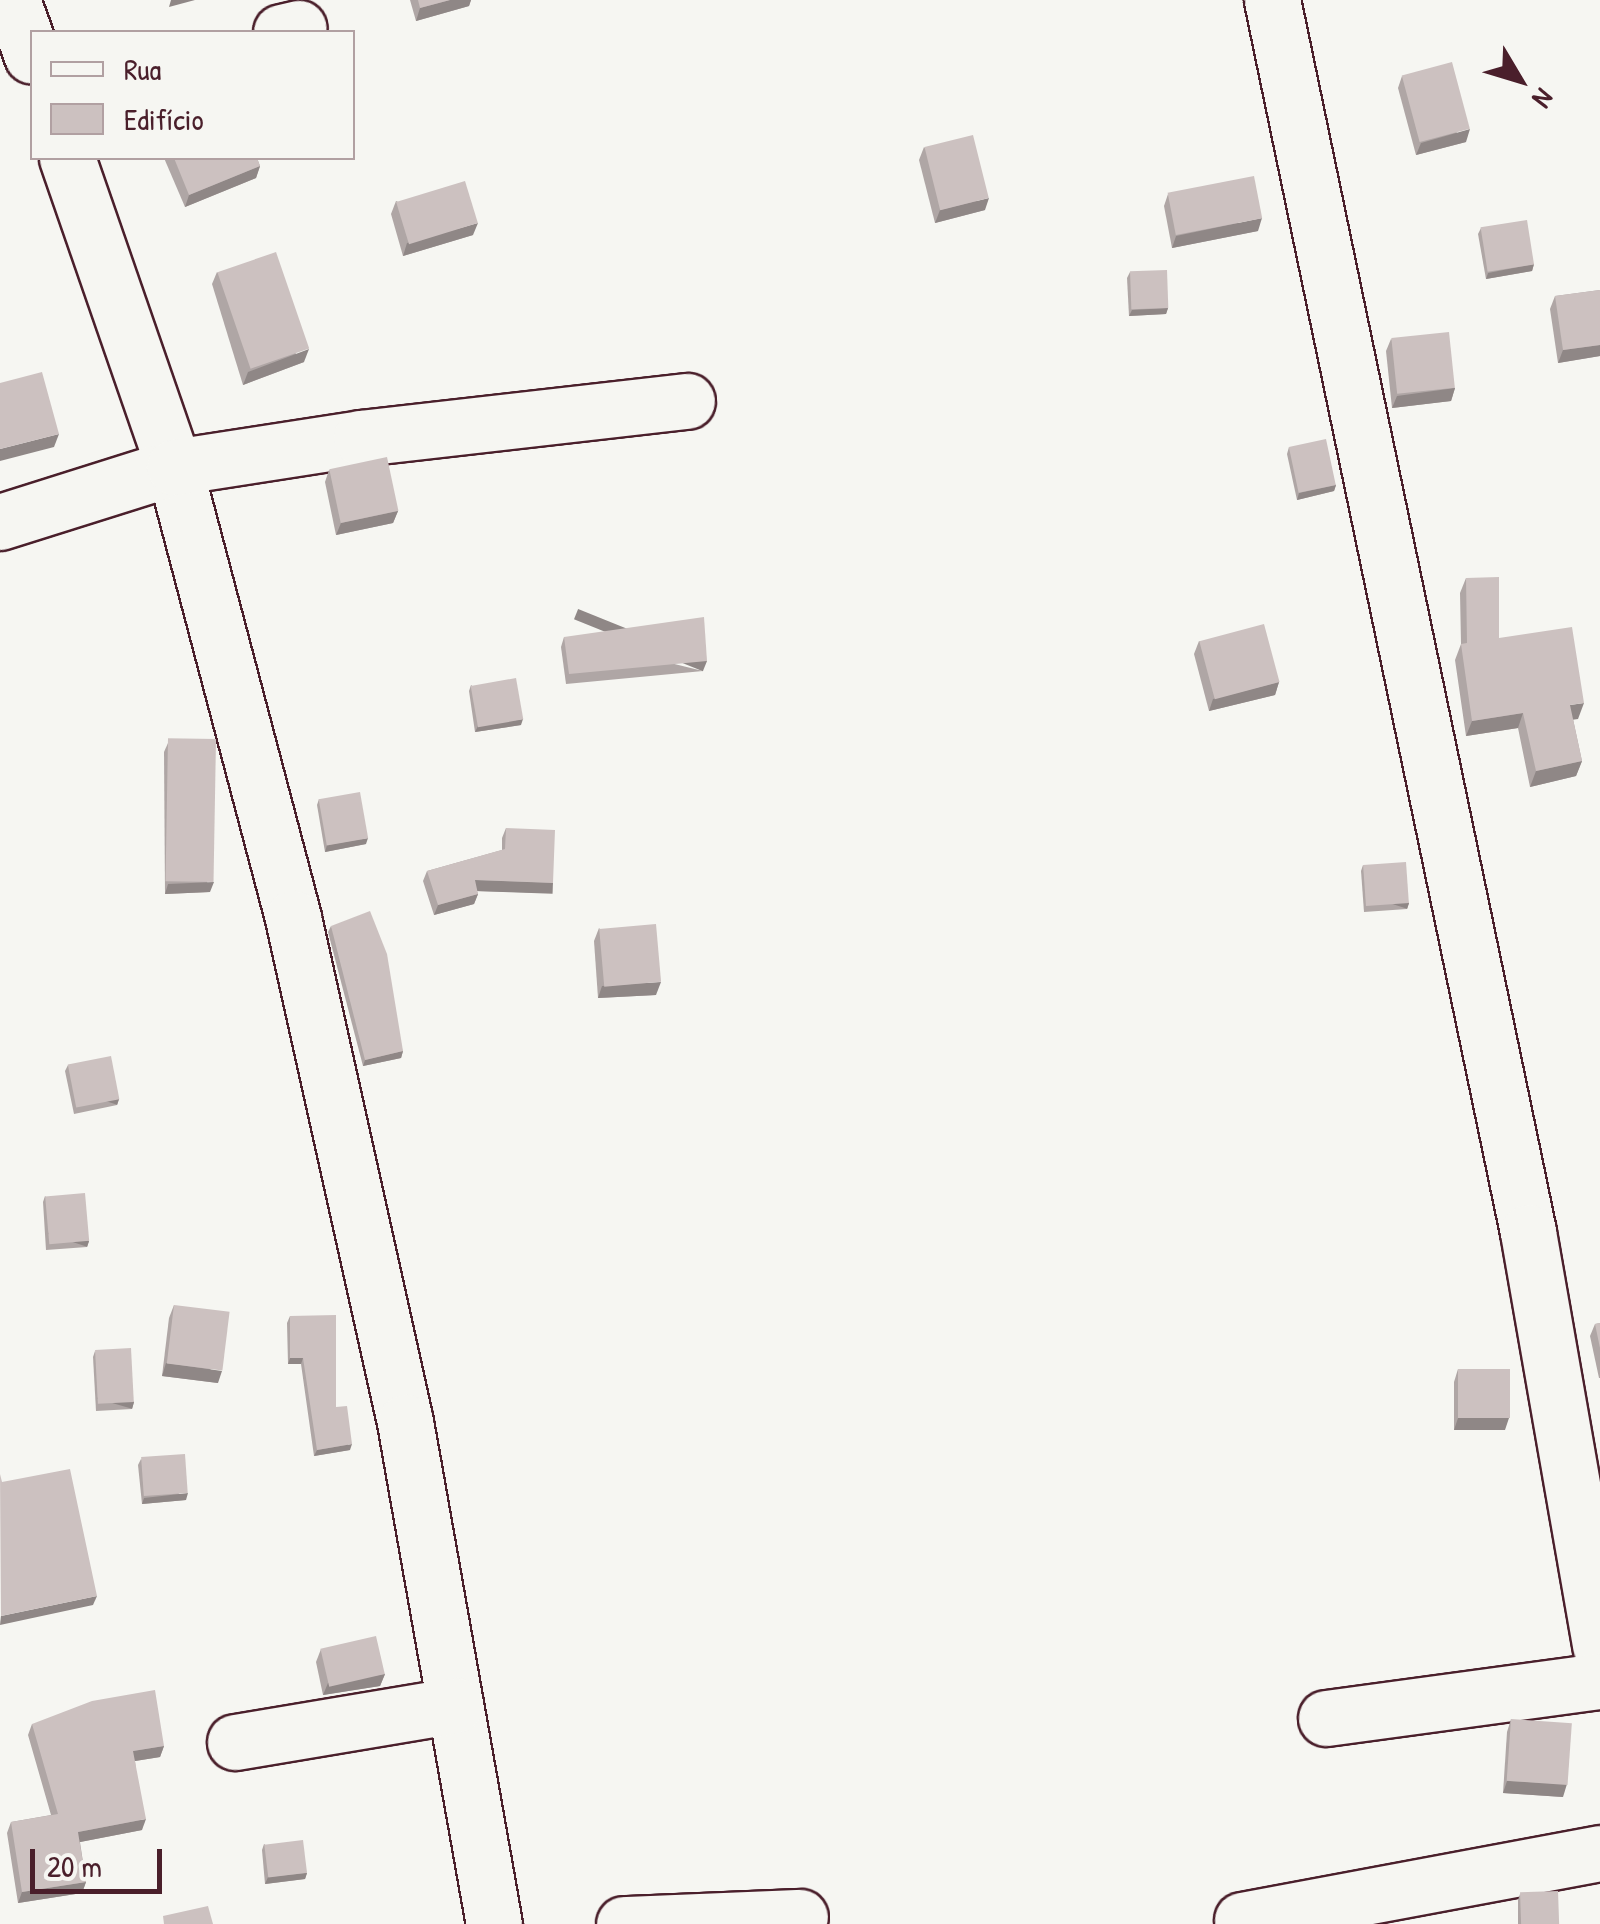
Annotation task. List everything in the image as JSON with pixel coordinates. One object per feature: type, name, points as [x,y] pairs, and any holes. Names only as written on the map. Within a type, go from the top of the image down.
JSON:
[{"type":"street","points":[[12,0],[30,50]]},
{"type":"street","points":[[1272,0],[1528,1232],[1600,1646]]},
{"type":"street","points":[[69,160],[174,467],[231,670],[340,1124],[405,1422],[494,1924]]},
{"type":"street","points":[[0,522],[174,467],[361,438],[687,401]]},
{"type":"street","points":[[1326,1718],[1600,1681]]},
{"type":"street","points":[[235,1742],[455,1704]]},
{"type":"street","points":[[1242,1920],[1600,1853]]},
{"type":"street","points":[[624,1924],[800,1917]]},
{"type":"building","points":[[418,0],[450,0],[420,8]]},
{"type":"building","points":[[1452,62],[1470,129],[1420,142],[1402,75]]},
{"type":"building","points":[[973,135],[989,198],[940,210],[924,147]]},
{"type":"building","points":[[175,160],[258,160],[260,166],[189,195]]},
{"type":"building","points":[[1254,176],[1262,218],[1176,235],[1168,193]]},
{"type":"building","points":[[465,181],[478,223],[409,244],[396,202]]},
{"type":"building","points":[[1527,220],[1534,264],[1488,272],[1481,227]]},
{"type":"building","points":[[276,252],[309,348],[251,369],[217,272]]},
{"type":"building","points":[[1167,270],[1168,308],[1131,309],[1130,271]]},
{"type":"building","points":[[1600,290],[1600,345],[1563,350],[1555,296]]},
{"type":"building","points":[[1449,332],[1455,388],[1397,394],[1391,338]]},
{"type":"building","points":[[42,372],[59,434],[0,449],[0,383]]},
{"type":"building","points":[[1326,439],[1336,485],[1299,493],[1289,447]]},
{"type":"building","points":[[387,457],[398,511],[341,523],[329,469]]},
{"type":"building","points":[[1499,577],[1499,638],[1572,627],[1584,703],[1570,705],[1582,761],[1536,771],[1523,713],[1472,721],[1461,644],[1467,643],[1466,578]]},
{"type":"building","points":[[704,617],[707,661],[569,674],[564,637]]},
{"type":"building","points":[[1264,624],[1280,682],[1215,699],[1199,641]]},
{"type":"building","points":[[516,678],[523,719],[478,727],[471,686]]},
{"type":"building","points":[[168,738],[216,739],[214,882],[166,881]]},
{"type":"building","points":[[360,792],[368,838],[327,846],[319,799]]},
{"type":"building","points":[[506,828],[555,830],[553,883],[475,880],[478,894],[438,905],[427,871],[505,849]]},
{"type":"building","points":[[1406,862],[1409,903],[1366,906],[1363,865]]},
{"type":"building","points":[[370,911],[387,954],[403,1051],[365,1060],[331,926]]},
{"type":"building","points":[[656,924],[661,982],[604,987],[599,929]]},
{"type":"building","points":[[111,1056],[119,1099],[76,1108],[68,1064]]},
{"type":"building","points":[[85,1193],[89,1241],[49,1244],[45,1196]]},
{"type":"building","points":[[174,1305],[230,1312],[222,1370],[167,1364]]},
{"type":"building","points":[[336,1315],[336,1407],[347,1406],[352,1444],[317,1450],[303,1358],[290,1358],[290,1316]]},
{"type":"building","points":[[131,1348],[134,1402],[98,1404],[95,1350]]},
{"type":"building","points":[[1458,1369],[1510,1369],[1510,1418],[1458,1418]]},
{"type":"building","points":[[185,1454],[188,1493],[144,1496],[141,1457]]},
{"type":"building","points":[[70,1469],[97,1596],[1,1616],[0,1474],[2,1482]]},
{"type":"building","points":[[376,1636],[385,1674],[329,1687],[320,1649]]},
{"type":"building","points":[[155,1690],[164,1746],[133,1751],[146,1819],[78,1832],[86,1882],[22,1892],[11,1822],[58,1814],[32,1724],[92,1701]]},
{"type":"building","points":[[1511,1719],[1572,1723],[1568,1785],[1507,1781]]},
{"type":"building","points":[[303,1840],[307,1873],[268,1878],[264,1845]]},
{"type":"building","points":[[1558,1891],[1559,1924],[1521,1924],[1520,1892]]},
{"type":"building","points":[[208,1906],[213,1924],[164,1924],[163,1916]]}]
